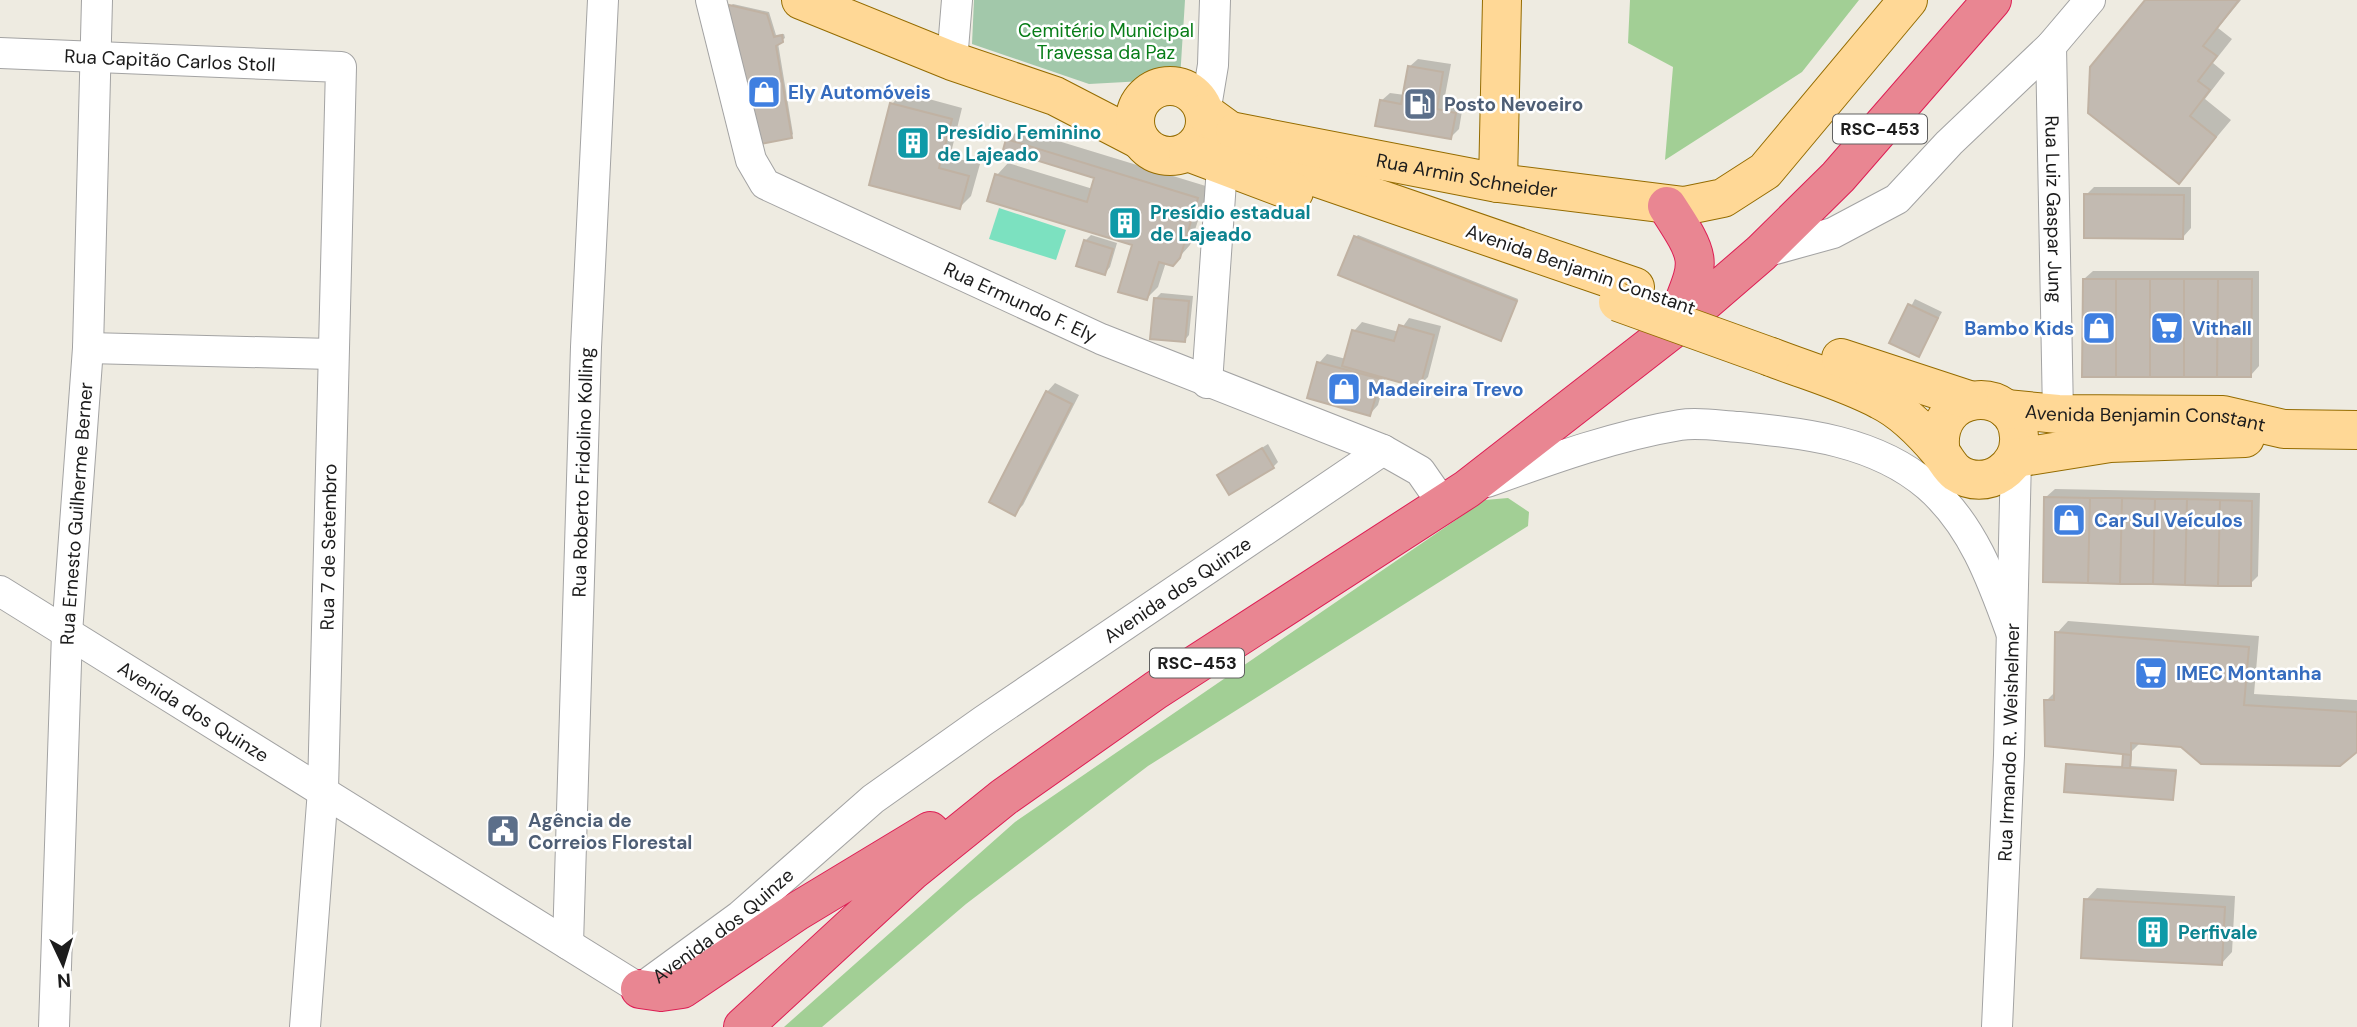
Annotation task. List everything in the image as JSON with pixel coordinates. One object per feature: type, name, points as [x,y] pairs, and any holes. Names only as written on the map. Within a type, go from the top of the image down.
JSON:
[{"type":"highway","name":"RSC-453","points":[[743,1027],[911,872],[1004,797],[1156,690],[1455,497],[1674,328],[1761,253],[1838,177],[1992,0]]},
{"type":"highway","points":[[1667,206],[1692,244],[1696,262],[1696,273],[1674,328]]},
{"type":"highway","points":[[640,989],[661,992],[682,989],[796,912],[945,822],[1004,797]]},
{"type":"main road","points":[[801,0],[952,61],[1055,96],[1140,140],[1161,155],[1175,156],[1188,152],[1201,140],[1236,127]]},
{"type":"main road","points":[[1481,0],[1487,181]]},
{"type":"main road","points":[[1487,181],[1502,0]]},
{"type":"main road","name":"Rua Armin Schneider","points":[[1236,127],[1487,181],[1667,206],[1684,206],[1723,198],[1765,171],[1908,0]]},
{"type":"main road","name":"Avenida Benjamin Constant","points":[[1146,95],[1159,87],[1174,85],[1188,90],[1236,127],[1263,155],[1292,169],[1626,294],[1779,349],[1969,400]]},
{"type":"main road","points":[[1055,96],[1146,95]]},
{"type":"main road","points":[[1140,140],[1135,121],[1136,111],[1146,95]]},
{"type":"main road","name":"Avenida Benjamin Constant","points":[[1188,152],[1222,167],[1626,294]]},
{"type":"main road","name":"Avenida Benjamin Constant","points":[[1779,349],[1882,400],[1910,421],[1949,464]]},
{"type":"main road","points":[[1969,400],[1995,402],[2006,409],[2019,432],[2016,458],[2008,469],[1984,480],[1949,464],[1939,441],[1947,415],[1969,400]]},
{"type":"main road","name":"Avenida Benjamin Constant","points":[[2006,409],[2058,414],[2109,429]]},
{"type":"main road","name":"Avenida Benjamin Constant","points":[[2016,458],[2109,429],[2224,415],[2284,429],[2357,430]]},
{"type":"street","name":"Rua Ernesto Guilherme Berner","points":[[54,1027],[67,633],[88,348],[97,0]]},
{"type":"street","name":"Rua Roberto Fridolino Kolling","points":[[568,944],[586,347],[603,0]]},
{"type":"street","name":"Rua Ermundo F. Ely","points":[[711,0],[751,160],[765,184],[1089,334],[1207,383],[1383,450],[1420,471],[1455,497]]},
{"type":"street","points":[[952,61],[957,0]]},
{"type":"street","points":[[1215,0],[1213,65],[1236,127]]},
{"type":"street","points":[[1761,253],[1833,233],[1897,198],[1949,143],[2051,46],[2090,0]]},
{"type":"street","name":"Rua Luiz Gaspar Jung","points":[[2051,46],[2058,414]]},
{"type":"street","name":"Rua Capitão Carlos Stoll","points":[[0,53],[341,67]]},
{"type":"street","name":"Rua 7 de Setembro","points":[[305,1027],[323,790],[341,67]]},
{"type":"street","points":[[1207,383],[1222,167]]},
{"type":"street","points":[[88,348],[332,354]]},
{"type":"street","points":[[1455,497],[1587,446],[1683,424],[1795,432],[1864,448],[1928,486],[1953,514],[1986,562]]},
{"type":"street","name":"Avenida dos Quinze","points":[[0,591],[640,989],[740,916],[895,783],[1383,450]]},
{"type":"street","name":"Rua Irmando R. Weishelmer","points":[[1997,1027],[2016,458]]},
{"type":"street","points":[[1890,462],[1949,464],[2011,632]]},
{"type":"green space","name":"Cemitério Municipal Travessa da Paz","points":[[974,0],[1185,0],[1180,79],[1089,84],[972,44]]},
{"type":"green space","points":[[1630,0],[1859,0],[1802,72],[1665,160],[1673,67],[1628,43]]},
{"type":"green space","points":[[999,208],[1066,230],[1056,260],[989,239]]},
{"type":"green space","points":[[1508,498],[1529,512],[1528,526],[1148,766],[966,904],[822,1027],[784,1027],[1015,822],[1485,500]]},
{"type":"building","points":[[2145,0],[2239,0],[2203,46],[2217,56],[2198,81],[2210,90],[2190,116],[2216,137],[2179,184],[2088,113],[2090,67]]},
{"type":"building","name":"Ely Automóveis","points":[[729,5],[767,14],[774,37],[782,35],[783,42],[776,46],[792,138],[756,145],[726,17]]},
{"type":"building","points":[[1408,66],[1443,72],[1437,109],[1456,113],[1451,139],[1375,126],[1380,100],[1401,104]]},
{"type":"building","name":"Presídio Feminino de Lajeado","points":[[890,103],[952,119],[939,168],[969,176],[960,209],[869,185]]},
{"type":"building","name":"Presídio estadual de Lajeado","points":[[1006,139],[1198,198],[1180,258],[1173,266],[1159,262],[1147,300],[1118,292],[1132,245],[987,201],[995,174],[1087,202],[1094,178],[1003,150]]},
{"type":"building","points":[[2084,194],[2184,195],[2183,239],[2084,238]]},
{"type":"building","points":[[1354,236],[1517,301],[1501,341],[1338,275]]},
{"type":"building","points":[[1084,240],[1113,249],[1105,275],[1076,266]]},
{"type":"building","name":"Bambo Kids","points":[[2083,279],[2116,279],[2116,377],[2082,377]]},
{"type":"building","points":[[2116,279],[2150,279],[2150,377],[2116,377]]},
{"type":"building","name":"Vithall","points":[[2150,279],[2184,279],[2184,377],[2150,377]]},
{"type":"building","points":[[2184,279],[2218,279],[2217,377],[2184,377]]},
{"type":"building","points":[[2218,279],[2252,279],[2251,377],[2217,377]]},
{"type":"building","points":[[1154,298],[1189,301],[1185,342],[1150,339]]},
{"type":"building","points":[[1908,304],[1938,318],[1919,357],[1889,343]]},
{"type":"building","points":[[1399,325],[1434,335],[1420,388],[1342,366],[1352,330],[1394,341]]},
{"type":"building","name":"Madeireira Trevo","points":[[1317,362],[1381,379],[1370,416],[1307,398]]},
{"type":"building","points":[[1046,391],[1072,404],[1015,516],[989,502]]},
{"type":"building","points":[[1262,448],[1274,468],[1229,495],[1217,475]]},
{"type":"building","points":[[2044,497],[2090,498],[2088,583],[2043,582]]},
{"type":"building","points":[[2090,498],[2122,498],[2120,584],[2088,583]]},
{"type":"building","points":[[2122,498],[2155,499],[2153,584],[2120,584]]},
{"type":"building","points":[[2155,499],[2187,499],[2185,585],[2153,584]]},
{"type":"building","points":[[2187,499],[2220,500],[2218,586],[2185,585]]},
{"type":"building","points":[[2220,500],[2252,501],[2251,586],[2218,586]]},
{"type":"building","name":"IMEC Montanha","points":[[2055,632],[2249,647],[2244,705],[2357,712],[2357,752],[2340,766],[2201,764],[2181,747],[2131,743],[2131,755],[2045,746],[2044,700],[2054,700]]},
{"type":"building","points":[[2123,754],[2131,755],[2130,768],[2122,768]]},
{"type":"building","points":[[2066,764],[2176,771],[2173,800],[2064,792]]},
{"type":"building","name":"Perfivale","points":[[2084,899],[2225,907],[2222,965],[2081,958]]},
{"type":"place","name":"Ely Automóveis","points":[[764,92]]},
{"type":"place","name":"Posto Nevoeiro","points":[[1420,104]]},
{"type":"place","name":"Presídio Feminino de Lajeado","points":[[913,143]]},
{"type":"place","name":"Presídio estadual de Lajeado","points":[[1125,223]]},
{"type":"place","name":"Bambo Kids","points":[[2099,328]]},
{"type":"place","name":"Vithall","points":[[2167,328]]},
{"type":"place","name":"Madeireira Trevo","points":[[1344,389]]},
{"type":"place","name":"Car Sul Veículos","points":[[2069,520]]},
{"type":"place","name":"IMEC Montanha","points":[[2151,673]]},
{"type":"place","name":"Agência de Correios Florestal","points":[[503,831]]},
{"type":"place","name":"Perfivale","points":[[2153,932]]}]
